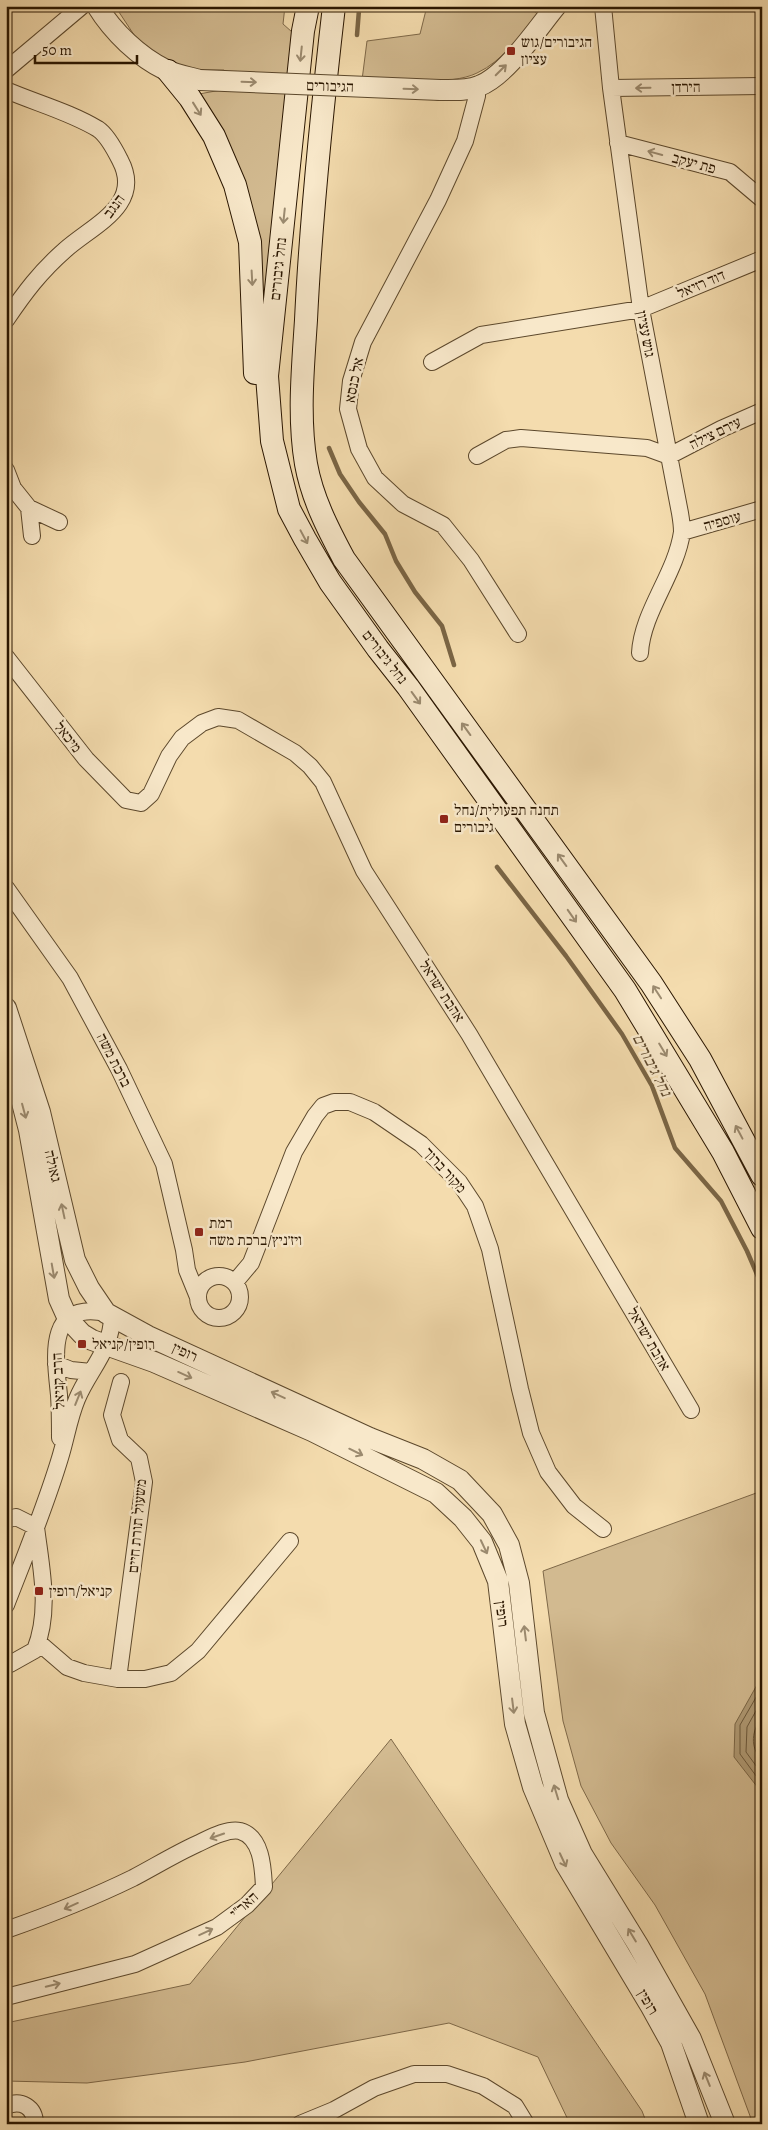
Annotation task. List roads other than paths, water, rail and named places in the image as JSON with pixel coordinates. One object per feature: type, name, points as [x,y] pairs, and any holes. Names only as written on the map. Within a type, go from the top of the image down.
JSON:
[{"type":"main road","name":"נחל גיבורים","points":[[308,6],[303,31],[267,376],[272,441],[289,509],[330,582],[456,754],[640,1013],[723,1152],[762,1228]]},
{"type":"main road","name":"נחל גיבורים","points":[[334,6],[307,284],[303,366],[303,419],[306,465],[322,516],[344,559],[651,983],[700,1059],[762,1175]]},
{"type":"main road","points":[[168,71],[190,98],[214,136],[235,185],[250,242],[255,385],[262,421],[284,492]]},
{"type":"street","points":[[6,70],[82,6]]},
{"type":"street","name":"הגיבורים","points":[[97,6],[113,28],[134,48],[168,71],[200,80],[440,90],[477,87],[490,80],[502,70],[556,6]]},
{"type":"street","name":"גוש עציון","points":[[603,6],[611,88],[641,309],[682,532],[666,579],[640,641],[640,653]]},
{"type":"street","name":"הירדן","points":[[611,88],[762,86]]},
{"type":"street","name":"אל כנסא","points":[[477,87],[477,96],[464,141],[438,200],[363,342],[351,381],[348,409],[359,448],[375,478],[403,504],[443,525],[471,560],[518,634]]},
{"type":"street","name":"הנגב","points":[[6,90],[67,114],[99,130],[115,150],[126,172],[126,192],[113,212],[66,249],[29,286],[6,320]]},
{"type":"street","name":"פת יעקב","points":[[618,143],[730,172],[762,199]]},
{"type":"street","name":"דוד רזיאל","points":[[432,362],[481,335],[641,309],[762,259]]},
{"type":"street","name":"עירם צילה","points":[[669,456],[721,429],[762,411]]},
{"type":"street","points":[[477,456],[506,440],[521,438],[647,448],[669,456]]},
{"type":"street","points":[[6,470],[13,488],[29,508],[59,522]]},
{"type":"street","points":[[29,508],[32,536]]},
{"type":"street","name":"עוספיה","points":[[682,532],[762,509]]},
{"type":"street","name":"מיכאל","points":[[6,657],[86,759],[126,800],[141,803]]},
{"type":"street","name":"אהבת ישראל","points":[[141,803],[151,794],[169,756],[182,738],[202,723],[218,716],[238,720],[295,753],[310,766],[323,782],[364,871],[470,1034],[691,1410]]},
{"type":"street","name":"ברכת משה","points":[[6,888],[70,978],[119,1069],[164,1164],[187,1270],[198,1296]]},
{"type":"street","name":"גאולה","points":[[6,1008],[40,1112],[75,1260],[88,1288],[109,1314]]},
{"type":"street","name":"גאולה","points":[[6,1048],[29,1130],[59,1298],[68,1319]]},
{"type":"street","name":"מקור ברוך","points":[[235,1282],[251,1263],[294,1152],[323,1106],[334,1102],[350,1102],[374,1112],[421,1144],[458,1182],[475,1206],[490,1249],[531,1433],[548,1472],[558,1486],[574,1506],[604,1529]]},
{"type":"street","name":"ברכת משה","points":[[184,1250],[195,1265],[215,1276]]},
{"type":"street","points":[[215,1276],[229,1278],[235,1282],[239,1288],[240,1301],[237,1308],[227,1316],[220,1318],[207,1314],[199,1303],[198,1296],[203,1283],[215,1276]]},
{"type":"street","points":[[68,1319],[88,1311],[109,1314]]},
{"type":"street","name":"רופין","points":[[109,1314],[317,1423],[436,1493],[464,1518],[482,1542],[498,1581],[515,1724],[533,1787],[565,1863],[671,2043],[699,2124]]},
{"type":"street","name":"הרב קניאל","points":[[6,1605],[36,1527],[77,1401],[90,1372],[107,1346],[111,1329],[109,1314]]},
{"type":"street","name":"רופין","points":[[68,1319],[82,1334],[107,1346],[140,1356],[317,1423],[422,1459],[460,1480],[492,1514],[509,1544],[519,1583],[534,1713],[558,1800],[582,1854],[638,1946],[691,2039],[725,2124]]},
{"type":"street","name":"הרב קניאל","points":[[60,1458],[60,1409],[56,1339],[61,1327],[68,1319]]},
{"type":"street","points":[[56,1364],[71,1370],[90,1372]]},
{"type":"street","name":"משעול תורת חיים","points":[[118,1680],[144,1482],[139,1458],[120,1440],[112,1415],[121,1382]]},
{"type":"street","points":[[6,1520],[16,1517],[36,1527],[44,1603],[43,1623],[35,1650],[10,1664]]},
{"type":"street","points":[[38,1642],[67,1667],[84,1673],[118,1680],[145,1679],[171,1673],[198,1652],[290,1541]]},
{"type":"street","name":"האר\"י","points":[[6,1930],[50,1915],[108,1889],[214,1836],[234,1830],[242,1832],[252,1839],[259,1852],[264,1887],[247,1905],[217,1926],[135,1964],[6,1997]]},
{"type":"street","points":[[300,2124],[334,2110],[374,2088],[414,2074],[447,2074],[483,2086],[515,2106],[526,2124]]},
{"type":"street","points":[[6,2106],[18,2103],[28,2107],[34,2116],[35,2124]]},
{"type":"water","points":[[762,1676],[762,1793],[734,1757],[735,1724]]},
{"type":"waterway","points":[[357,35],[359,10]]},
{"type":"waterway","points":[[329,448],[340,474],[359,502],[385,534],[396,561],[415,592],[442,626],[454,665]]},
{"type":"waterway","name":"נחל גיבורים","points":[[497,867],[566,956],[622,1034],[652,1086],[675,1148],[721,1201],[747,1251],[762,1286]]},
{"type":"place","name":"הגיבורים/גוש עציון","points":[[511,51]]},
{"type":"place","name":"תחנה תפעולית/נחל גיבורים","points":[[444,819]]},
{"type":"place","name":"רמת ויז׳ניץ/ברכת משה","points":[[199,1232]]},
{"type":"place","name":"רופין/קניאל","points":[[82,1344]]},
{"type":"place","name":"קניאל/רופין","points":[[39,1591]]}]
